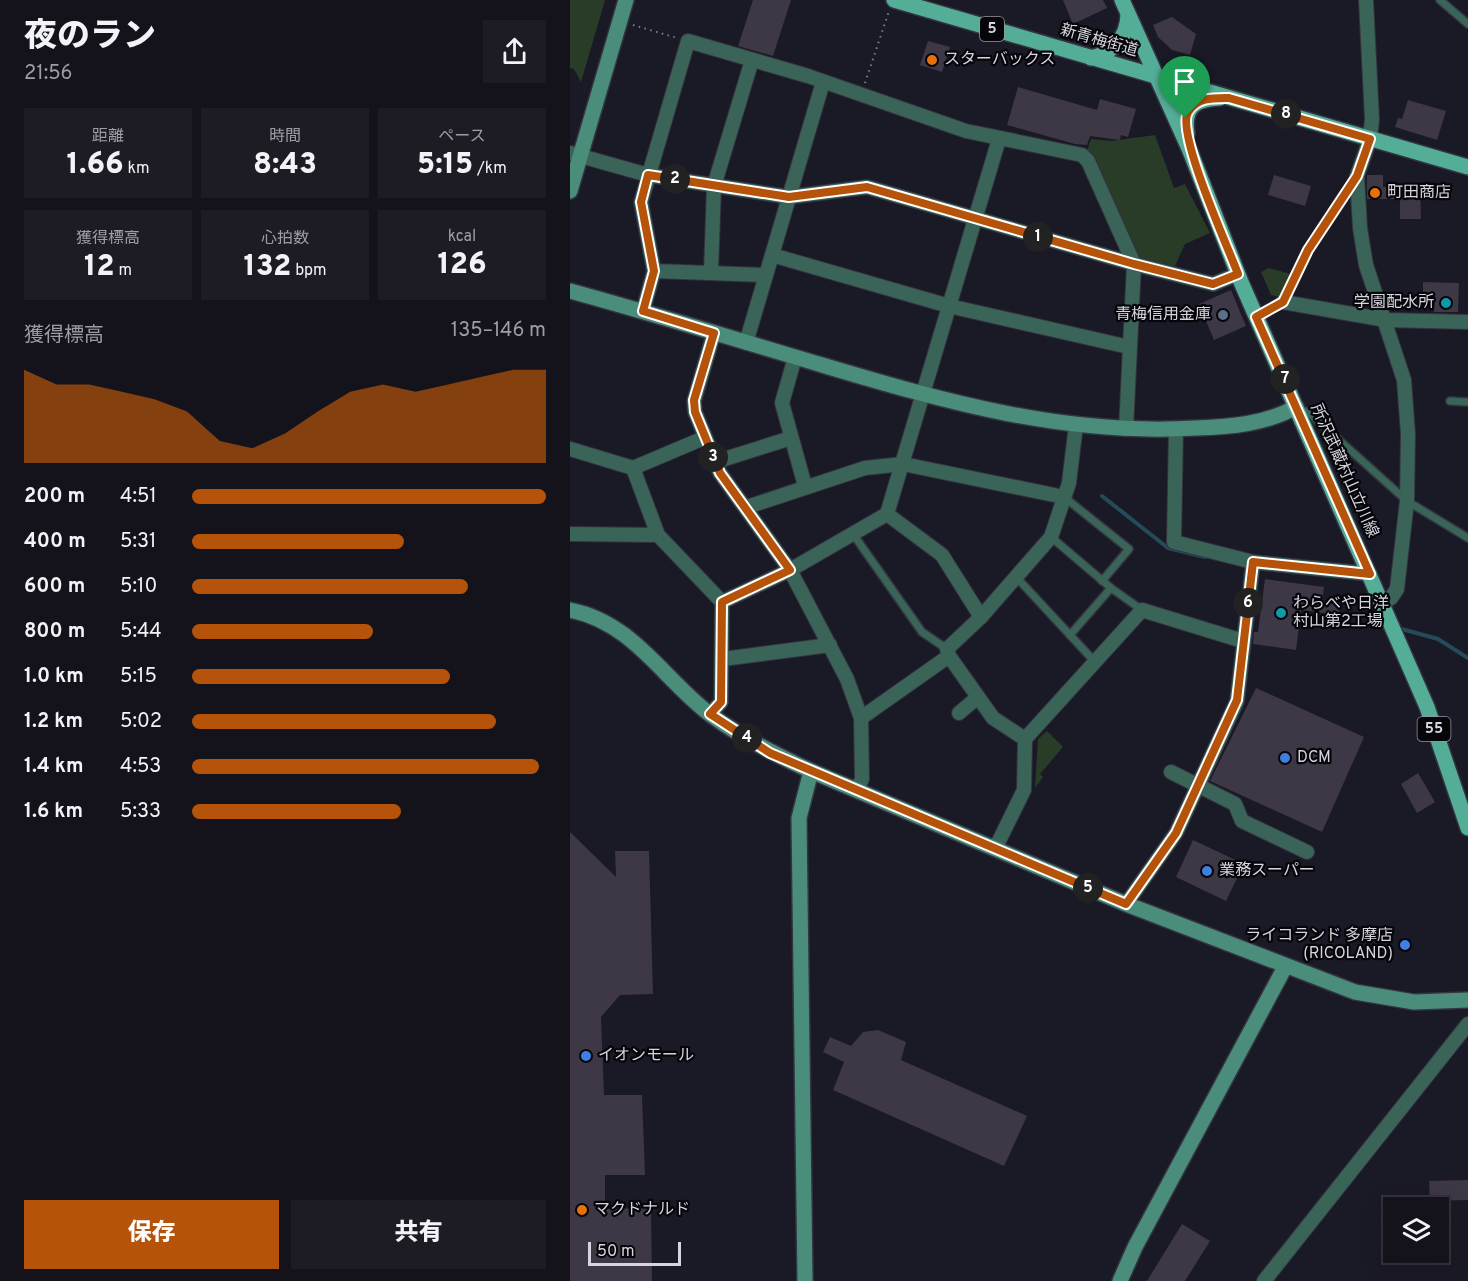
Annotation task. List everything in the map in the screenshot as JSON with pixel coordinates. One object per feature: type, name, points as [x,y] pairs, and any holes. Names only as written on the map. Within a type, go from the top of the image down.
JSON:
[{"type":"main road","name":"新青梅街道","points":[[891,5],[1091,58],[1468,167]]},
{"type":"main road","points":[[1091,58],[1110,52],[1122,38],[1127,26],[1125,6]]},
{"type":"main road","name":"所沢武蔵村山立川線","points":[[1125,6],[1190,151],[1256,317],[1394,627],[1427,707],[1468,828]]},
{"type":"main road","points":[[1190,151],[1186,127],[1188,112],[1199,101],[1229,98]]},
{"type":"street","points":[[570,191],[575,155],[626,0]]},
{"type":"street","points":[[1366,0],[1372,119],[1370,139],[1357,176],[1366,265],[1404,380],[1408,434],[1407,501],[1397,589],[1391,598],[1383,602]]},
{"type":"street","points":[[643,311],[654,271],[641,202],[688,41],[823,82],[966,131],[1082,155],[1088,161],[1134,264],[1126,429]]},
{"type":"street","points":[[711,273],[714,186],[752,60]]},
{"type":"street","points":[[746,343],[823,82]]},
{"type":"street","points":[[722,602],[790,570],[887,514],[999,139]]},
{"type":"street","points":[[575,155],[648,175],[789,197],[867,187],[1134,264],[1213,284],[1238,274]]},
{"type":"street","points":[[772,255],[949,306],[1129,347]]},
{"type":"street","points":[[654,271],[766,275]]},
{"type":"street","points":[[570,291],[923,395],[1007,416],[1126,429],[1176,429],[1222,427],[1262,421],[1280,416],[1296,407]]},
{"type":"street","points":[[1283,302],[1386,320],[1468,322]]},
{"type":"street","points":[[714,333],[694,400],[704,438],[715,462],[790,570],[848,680],[861,718],[862,779],[857,790]]},
{"type":"street","points":[[795,357],[782,404],[805,486]]},
{"type":"street","points":[[861,718],[948,652],[1052,537],[1071,472],[1076,425]]},
{"type":"street","points":[[1176,429],[1174,543],[1253,562],[1370,574]]},
{"type":"street","points":[[570,449],[633,468],[704,438]]},
{"type":"street","points":[[715,462],[791,438]]},
{"type":"street","points":[[747,507],[864,468],[903,464],[1064,497]]},
{"type":"street","points":[[633,468],[658,535],[722,602],[721,702],[710,714]]},
{"type":"street","points":[[887,514],[942,555],[981,617]]},
{"type":"street","points":[[570,534],[658,535]]},
{"type":"street","points":[[1126,904],[1176,833],[1200,786],[1237,700],[1253,562]]},
{"type":"street","points":[[570,610],[608,624],[652,656],[710,714],[770,753],[811,771],[1126,904],[1355,992],[1414,1002],[1468,1000]]},
{"type":"street","points":[[995,849],[1024,790],[1024,739],[1096,663],[1142,610],[1243,641]]},
{"type":"street","points":[[723,659],[830,645]]},
{"type":"street","points":[[948,652],[993,718],[1024,739]]},
{"type":"street","points":[[959,712],[978,697]]},
{"type":"street","points":[[805,1281],[799,818],[811,771]]},
{"type":"street","points":[[1170,772],[1234,804],[1242,821],[1307,852]]},
{"type":"street","points":[[1120,1281],[1285,967]]},
{"type":"street","points":[[1272,1279],[1468,1024]]},
{"type":"lane","points":[[1440,0],[1468,24]]},
{"type":"lane","points":[[1256,317],[1283,302],[1308,250],[1357,176]]},
{"type":"lane","points":[[1450,401],[1468,402]]},
{"type":"lane","points":[[1296,407],[1310,414],[1380,480],[1407,501],[1468,538]]},
{"type":"lane","points":[[1064,497],[1129,549],[1102,581]]},
{"type":"lane","points":[[853,534],[922,632],[948,652]]},
{"type":"lane","points":[[1052,537],[1102,581],[1142,610]]},
{"type":"lane","points":[[1017,578],[1096,663]]},
{"type":"lane","points":[[1070,635],[1111,588]]},
{"type":"path","points":[[860,96],[891,5]]},
{"type":"path","points":[[620,21],[688,41]]},
{"type":"green space","points":[[570,0],[605,0],[581,82],[574,69],[570,68]]},
{"type":"green space","points":[[1155,135],[1174,188],[1185,184],[1210,233],[1185,244],[1175,266],[1138,261],[1133,256],[1087,151],[1091,139],[1111,141]]},
{"type":"green space","points":[[1269,268],[1291,274],[1280,297],[1271,295],[1261,272]]},
{"type":"green space","points":[[1047,731],[1063,747],[1040,774],[1043,777],[1035,788],[1038,739]]},
{"type":"building","points":[[753,0],[791,0],[773,56],[738,46]]},
{"type":"building","points":[[1063,0],[1103,0],[1107,8],[1073,24]]},
{"type":"building","points":[[1172,17],[1196,34],[1190,55],[1172,50],[1158,37],[1153,25]]},
{"type":"building","points":[[928,41],[950,47],[942,72],[920,65]]},
{"type":"building","points":[[1018,87],[1097,110],[1100,99],[1136,109],[1128,137],[1121,135],[1120,140],[1090,136],[1087,145],[1075,144],[1007,125]]},
{"type":"building","points":[[1408,100],[1446,111],[1437,140],[1395,127],[1398,118],[1402,119]]},
{"type":"building","points":[[1274,175],[1311,186],[1305,206],[1268,195]]},
{"type":"building","points":[[1367,175],[1383,175],[1383,187],[1420,187],[1421,219],[1400,219],[1400,199],[1367,199]]},
{"type":"building","name":"学園配水所","points":[[1423,282],[1459,283],[1458,312],[1434,312],[1435,294],[1423,294]]},
{"type":"building","points":[[1231,290],[1246,326],[1214,340],[1199,304]]},
{"type":"building","name":"わらべや日洋 村山第2工場","points":[[1265,579],[1324,587],[1322,603],[1340,605],[1339,615],[1301,610],[1296,650],[1253,644],[1254,632],[1258,632]]},
{"type":"building","name":"DCM","points":[[1256,688],[1364,737],[1322,832],[1210,781]]},
{"type":"building","points":[[1418,773],[1435,802],[1417,813],[1401,784]]},
{"type":"building","name":"イオンモール","points":[[570,832],[616,877],[615,851],[649,851],[653,994],[620,995],[601,1017],[604,1095],[642,1095],[645,1175],[605,1175],[605,1209],[651,1208],[652,1281],[570,1281]]},
{"type":"building","points":[[1193,840],[1244,864],[1226,901],[1176,877]]},
{"type":"building","points":[[878,1030],[906,1042],[901,1060],[1027,1116],[1004,1166],[833,1090],[844,1062],[823,1052],[830,1037],[851,1046],[863,1032]]},
{"type":"building","points":[[1468,1180],[1468,1200],[1449,1200],[1449,1197],[1430,1197],[1429,1181]]},
{"type":"building","points":[[1182,1224],[1210,1241],[1185,1281],[1147,1281]]},
{"type":"waterway","points":[[1102,496],[1168,548],[1205,557]]},
{"type":"waterway","points":[[1398,628],[1438,639],[1468,658]]},
{"type":"place","name":"スターバックス","points":[[932,60]]},
{"type":"place","name":"町田商店","points":[[1375,193]]},
{"type":"place","name":"学園配水所","points":[[1446,303]]},
{"type":"place","name":"青梅信用金庫","points":[[1223,315]]},
{"type":"place","name":"わらべや日洋 村山第2工場","points":[[1281,613]]},
{"type":"place","name":"DCM","points":[[1285,758]]},
{"type":"place","name":"業務スーパー","points":[[1207,871]]},
{"type":"place","name":"ライコランド 多摩店 (RICOLAND)","points":[[1405,945]]},
{"type":"place","name":"イオンモール","points":[[586,1056]]},
{"type":"place","name":"マクドナルド","points":[[582,1210]]},
{"type":"route","points":[[1229,98],[1370,139],[1357,176],[1308,250],[1283,302],[1279,307],[1256,317],[1370,574],[1253,562],[1237,700],[1200,786],[1176,833],[1126,904],[770,753],[710,714],[721,702],[722,602],[790,570],[747,507],[720,473],[695,412],[694,400],[714,333],[643,311],[654,271],[641,202],[648,175],[789,197],[867,187],[1134,264],[1213,284],[1238,274],[1190,151],[1185,118],[1199,101],[1229,98]]}]
